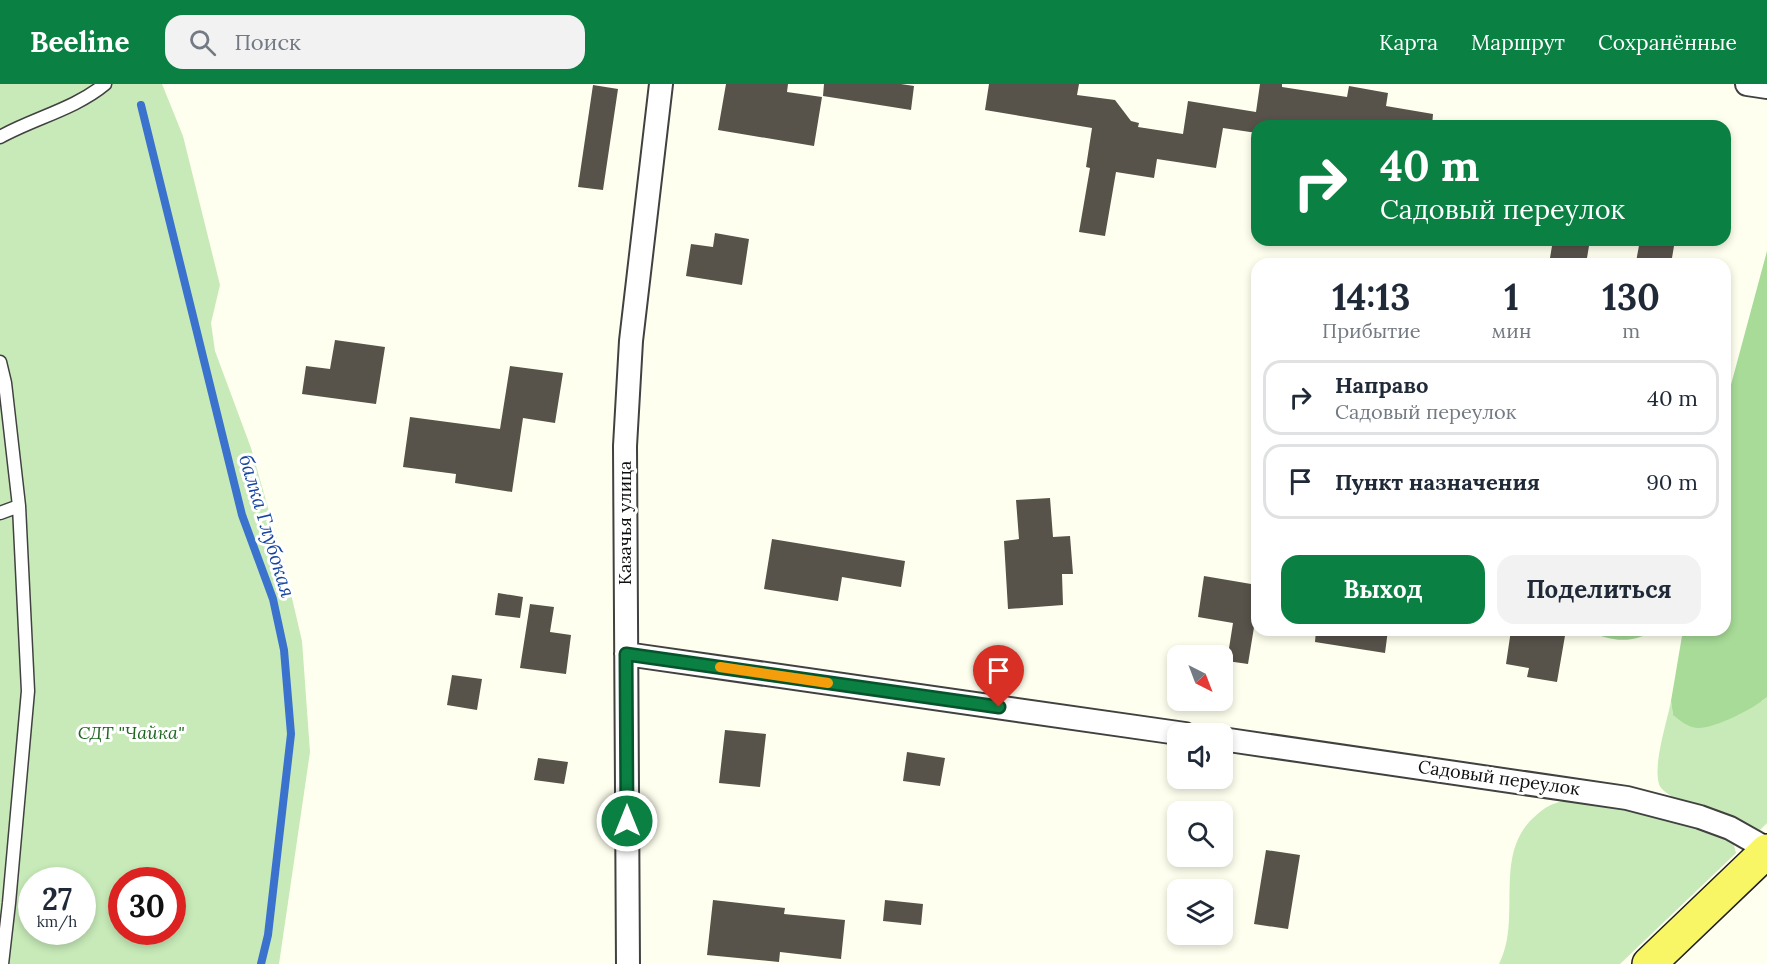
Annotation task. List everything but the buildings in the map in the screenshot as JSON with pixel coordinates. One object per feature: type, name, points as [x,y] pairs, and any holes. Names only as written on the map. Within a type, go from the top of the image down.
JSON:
[{"type":"main road","points":[[1649,964],[1767,850]]},
{"type":"street","name":"Казачья улица","points":[[628,964],[623,498],[631,341],[661,84]]},
{"type":"street","points":[[1747,84],[1767,87]]},
{"type":"street","points":[[626,654],[1167,731]]},
{"type":"street","name":"Садовый переулок","points":[[1233,741],[1627,798],[1700,817],[1730,828],[1767,850]]},
{"type":"lane","points":[[0,137],[25,123],[79,101],[105,84]]},
{"type":"lane","points":[[0,362],[5,383],[19,506],[28,691],[4,907],[2,964]]},
{"type":"lane","points":[[0,513],[19,506]]},
{"type":"green space","name":"СДТ \"Чайка\"","points":[[0,84],[162,84],[183,136],[220,285],[211,323],[215,351],[251,448],[284,564],[302,641],[310,752],[279,964],[0,964]]},
{"type":"green space","points":[[1767,251],[1767,697],[1734,717],[1714,725],[1698,728],[1687,725],[1673,715],[1671,701],[1682,636],[1731,636],[1731,385]]},
{"type":"green space","points":[[1600,636],[1642,636],[1620,640]]},
{"type":"green space","points":[[1767,697],[1767,823],[1760,830],[1688,804],[1664,791],[1659,784],[1658,766],[1671,701],[1673,715],[1762,701]]},
{"type":"green space","points":[[1570,800],[1627,808],[1698,825],[1733,842],[1736,853],[1620,964],[1499,964],[1508,929],[1510,872],[1519,837],[1530,821],[1544,809]]},
{"type":"waterway","name":"балка Глубокая","points":[[141,105],[242,515],[273,599],[284,650],[291,734],[268,935],[261,964]]},
{"type":"slow traffic","points":[[720,667],[828,683]]},
{"type":"route","points":[[627,821],[626,654],[999,707]]}]
